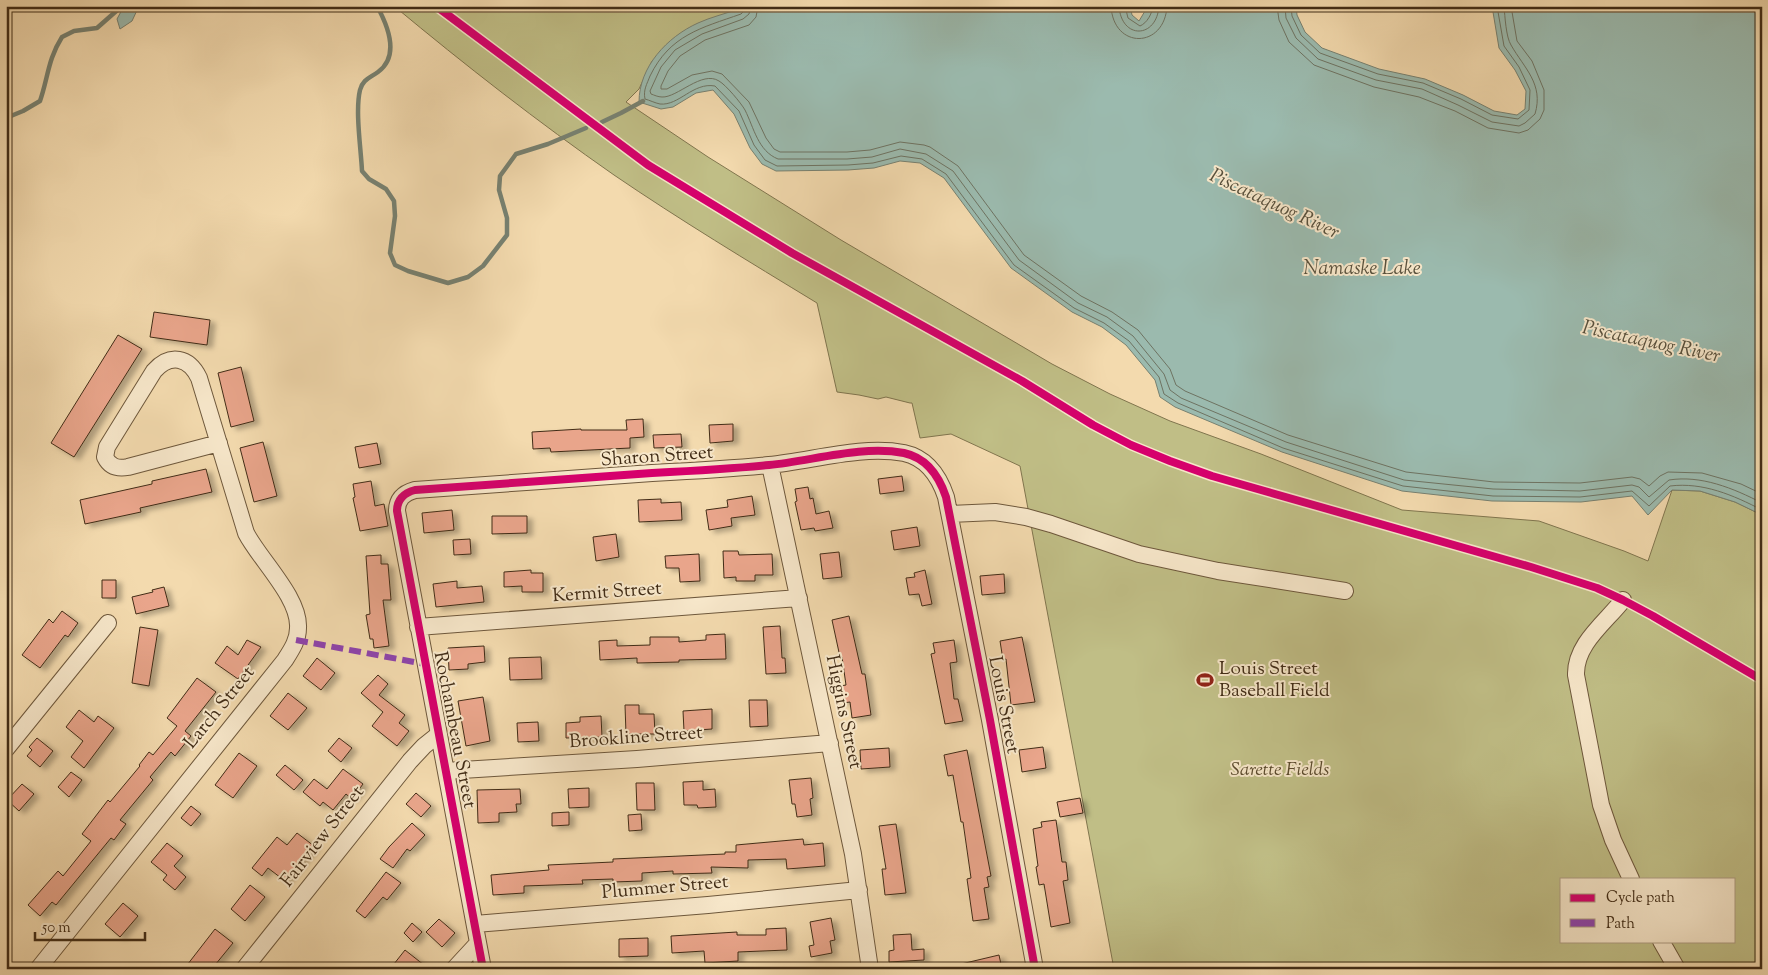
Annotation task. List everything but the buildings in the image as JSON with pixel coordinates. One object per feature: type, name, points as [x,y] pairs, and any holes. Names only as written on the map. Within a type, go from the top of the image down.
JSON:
[{"type":"street","name":"Larch Street","points":[[38,969],[285,660],[296,640],[299,627],[294,607],[287,594],[256,552],[246,533],[219,443],[199,378],[196,371],[186,362],[172,360],[165,361],[154,371],[107,447],[105,457],[116,468],[128,467],[219,443]]},
{"type":"street","name":"Sharon Street","points":[[400,498],[406,493],[415,490],[770,465],[880,451],[906,453],[917,458]]},
{"type":"street","name":"Louis Street","points":[[917,458],[928,465],[936,475],[942,486],[950,514],[1035,969]]},
{"type":"street","name":"Higgins Street","points":[[770,465],[830,744],[859,890],[870,969]]},
{"type":"street","name":"Rochambeau Street","points":[[400,498],[397,511],[483,969]]},
{"type":"street","points":[[950,514],[995,512],[1026,517],[1139,554],[1218,571],[1345,591]]},
{"type":"street","name":"Kermit Street","points":[[418,627],[799,598]]},
{"type":"street","points":[[1623,600],[1585,644],[1575,666],[1602,805],[1613,840],[1632,878]]},
{"type":"street","points":[[6,749],[108,623]]},
{"type":"street","name":"Fairview Street","points":[[244,969],[410,761],[439,734]]},
{"type":"street","name":"Brookline Street","points":[[446,771],[830,744]]},
{"type":"street","name":"Plummer Street","points":[[475,924],[708,905],[859,890]]},
{"type":"street","points":[[1662,942],[1677,969]]},
{"type":"street","points":[[454,969],[478,943]]},
{"type":"green space","name":"Sarette Fields","points":[[394,6],[742,6],[652,61],[639,89],[626,102],[708,157],[841,240],[1052,364],[1110,394],[1170,421],[1261,454],[1402,510],[1539,521],[1648,561],[1672,490],[1700,491],[1735,502],[1762,515],[1762,969],[1114,969],[1020,466],[951,434],[920,438],[912,403],[886,397],[878,399],[837,392],[817,303],[614,175],[475,71]]},
{"type":"water","points":[[124,6],[139,6],[132,21],[120,29],[117,19]]},
{"type":"water","name":"Namaske Lake","points":[[742,6],[1130,6],[1132,15],[1139,21],[1148,6],[1296,6],[1297,15],[1305,32],[1322,48],[1379,69],[1425,79],[1494,111],[1517,115],[1525,109],[1526,91],[1515,70],[1499,48],[1492,6],[1762,6],[1762,515],[1735,502],[1700,491],[1672,490],[1648,515],[1632,496],[1581,502],[1492,501],[1402,491],[1282,452],[1175,407],[1160,397],[1155,380],[1126,345],[1102,327],[1072,312],[1011,268],[944,178],[920,163],[900,161],[874,168],[776,171],[762,164],[750,148],[734,114],[713,90],[696,93],[673,107],[661,109],[639,102],[640,89],[649,65],[666,45],[676,36],[698,23]]},
{"type":"waterway","points":[[6,118],[40,101],[51,61],[62,37],[74,31],[97,28],[122,6]]},
{"type":"waterway","points":[[377,6],[388,31],[390,40],[389,58],[385,65],[361,86],[358,108],[359,130],[362,171],[369,179],[386,189],[394,201],[395,216],[390,253],[395,265],[408,271],[448,283],[468,277],[483,266],[507,235],[507,218],[499,190],[500,176],[516,154],[548,144],[586,128]]},
{"type":"waterway","points":[[602,122],[643,101]]},
{"type":"waterway","points":[[6,384],[8,389],[6,404]]},
{"type":"marked path","points":[[296,640],[425,664]]},
{"type":"cycle path","points":[[436,6],[648,165],[792,253],[1022,381],[1093,425],[1131,445],[1212,476],[1531,567],[1597,588],[1653,616],[1762,680]]},
{"type":"cycle path","points":[[483,969],[397,511],[400,500],[404,495],[415,490],[710,470],[785,463],[836,454],[871,451],[904,453],[919,459],[936,475],[946,497],[990,720],[1035,969]]},
{"type":"place","name":"Louis Street Baseball Field","points":[[1205,680]]},
{"type":"water label","name":"Piscataquog River","points":[[1274,205]]},
{"type":"water label","name":"Piscataquog River","points":[[1651,343]]}]
